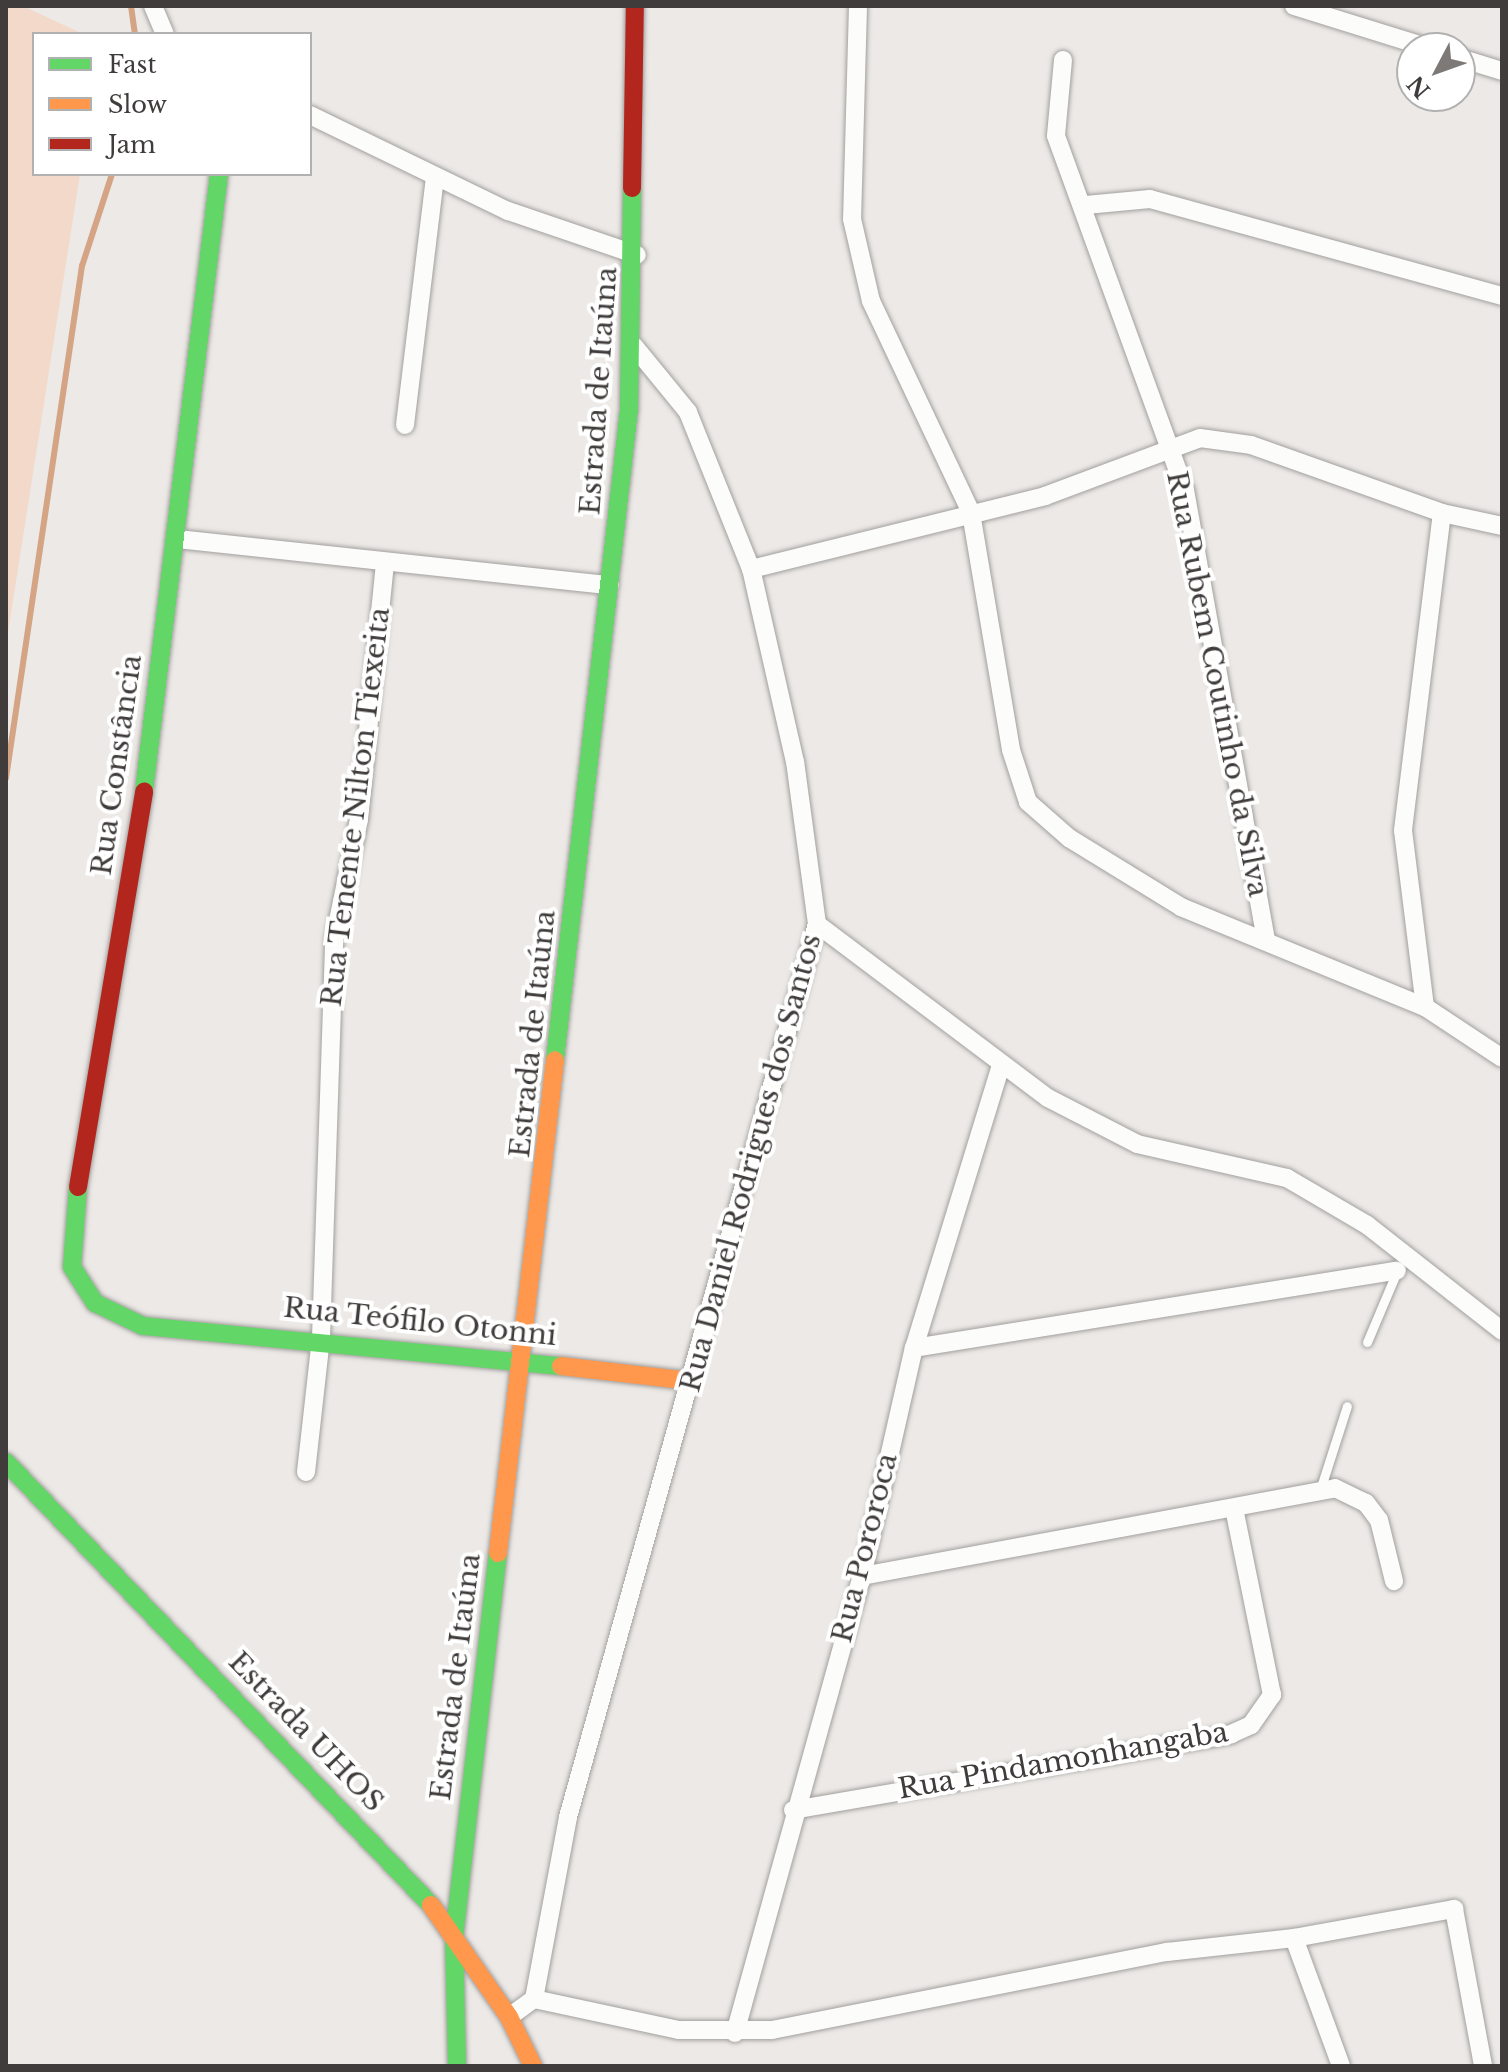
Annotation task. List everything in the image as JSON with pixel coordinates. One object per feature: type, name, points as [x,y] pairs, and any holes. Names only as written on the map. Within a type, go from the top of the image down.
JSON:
[{"type":"street","points":[[858,6],[850,125],[855,233],[871,301],[971,513],[1011,750],[1028,802],[1133,881],[1216,925],[1266,938],[1425,1007],[1502,1058]]},
{"type":"street","points":[[1294,6],[1396,38]]},
{"type":"street","points":[[154,9],[164,32]]},
{"type":"street","name":"Estrada de Itaúna","points":[[457,2066],[454,1938],[610,585],[634,346],[637,255],[629,9]]},
{"type":"street","name":"Rua Rubem Coutinho da Silva","points":[[1063,60],[1056,136],[1086,205],[1185,490],[1266,938]]},
{"type":"street","points":[[1476,63],[1502,71]]},
{"type":"street","points":[[312,116],[435,178],[572,238],[637,255]]},
{"type":"street","name":"Rua Constância","points":[[143,1326],[110,1314],[80,1285],[71,1230],[140,824],[219,176]]},
{"type":"street","points":[[405,425],[435,178]]},
{"type":"street","points":[[1086,205],[1150,199],[1284,233],[1502,296]]},
{"type":"street","name":"Rua Daniel Rodrigues dos Santos","points":[[534,1999],[568,1817],[817,924],[795,762],[751,569],[688,412],[634,346]]},
{"type":"street","points":[[751,569],[1071,487],[1170,445],[1225,439],[1442,513],[1502,526]]},
{"type":"street","points":[[1425,1007],[1403,830],[1442,513]]},
{"type":"street","points":[[177,539],[610,585]]},
{"type":"street","name":"Rua Tenente Nilton Tiexeita","points":[[306,1472],[321,1338],[334,940],[359,819],[385,563]]},
{"type":"street","points":[[817,924],[1001,1066],[1137,1144],[1287,1178],[1367,1225],[1400,1265],[1502,1331]]},
{"type":"street","name":"Rua Pororoca","points":[[735,2033],[793,1810],[862,1576],[914,1348],[1001,1066]]},
{"type":"street","points":[[914,1348],[1400,1265]]},
{"type":"street","name":"Rua Teófilo Otonni","points":[[143,1326],[321,1338],[522,1358],[691,1381]]},
{"type":"street","name":"Estrada UHOS","points":[[6,1462],[422,1891],[509,2017],[533,2066]]},
{"type":"street","points":[[862,1576],[1335,1488],[1366,1503],[1379,1520],[1394,1581]]},
{"type":"street","name":"Rua Pindamonhangaba","points":[[793,1810],[1231,1734],[1251,1725],[1272,1695],[1234,1509]]},
{"type":"street","points":[[509,2017],[534,1999],[679,2030],[735,2033],[858,2016],[1167,1952],[1294,1938],[1454,1909],[1483,2066]]},
{"type":"street","points":[[1294,1938],[1341,2066]]},
{"type":"lane","points":[[1367,1342],[1400,1265]]},
{"type":"lane","points":[[1320,1490],[1347,1406]]},
{"type":"shaded area","points":[[6,6],[23,6],[79,32],[32,32],[32,176],[80,176],[6,645]]},
{"type":"waterway","points":[[131,6],[135,32]]},
{"type":"waterway","points":[[6,778],[82,266],[111,176]]},
{"type":"traffic: fast","points":[[144,791],[219,176]]},
{"type":"traffic: fast","points":[[555,1060],[629,410],[632,188]]},
{"type":"traffic: fast","points":[[78,1187],[72,1267],[95,1303],[143,1326],[561,1366]]},
{"type":"traffic: fast","points":[[6,1462],[431,1905]]},
{"type":"traffic: fast","points":[[457,2066],[454,1938],[498,1553]]},
{"type":"traffic: slow","points":[[498,1553],[555,1060]]},
{"type":"traffic: slow","points":[[561,1366],[691,1381]]},
{"type":"traffic: slow","points":[[431,1905],[509,2017],[533,2066]]},
{"type":"traffic: jam","points":[[632,188],[635,6]]},
{"type":"traffic: jam","points":[[78,1187],[144,791]]}]
